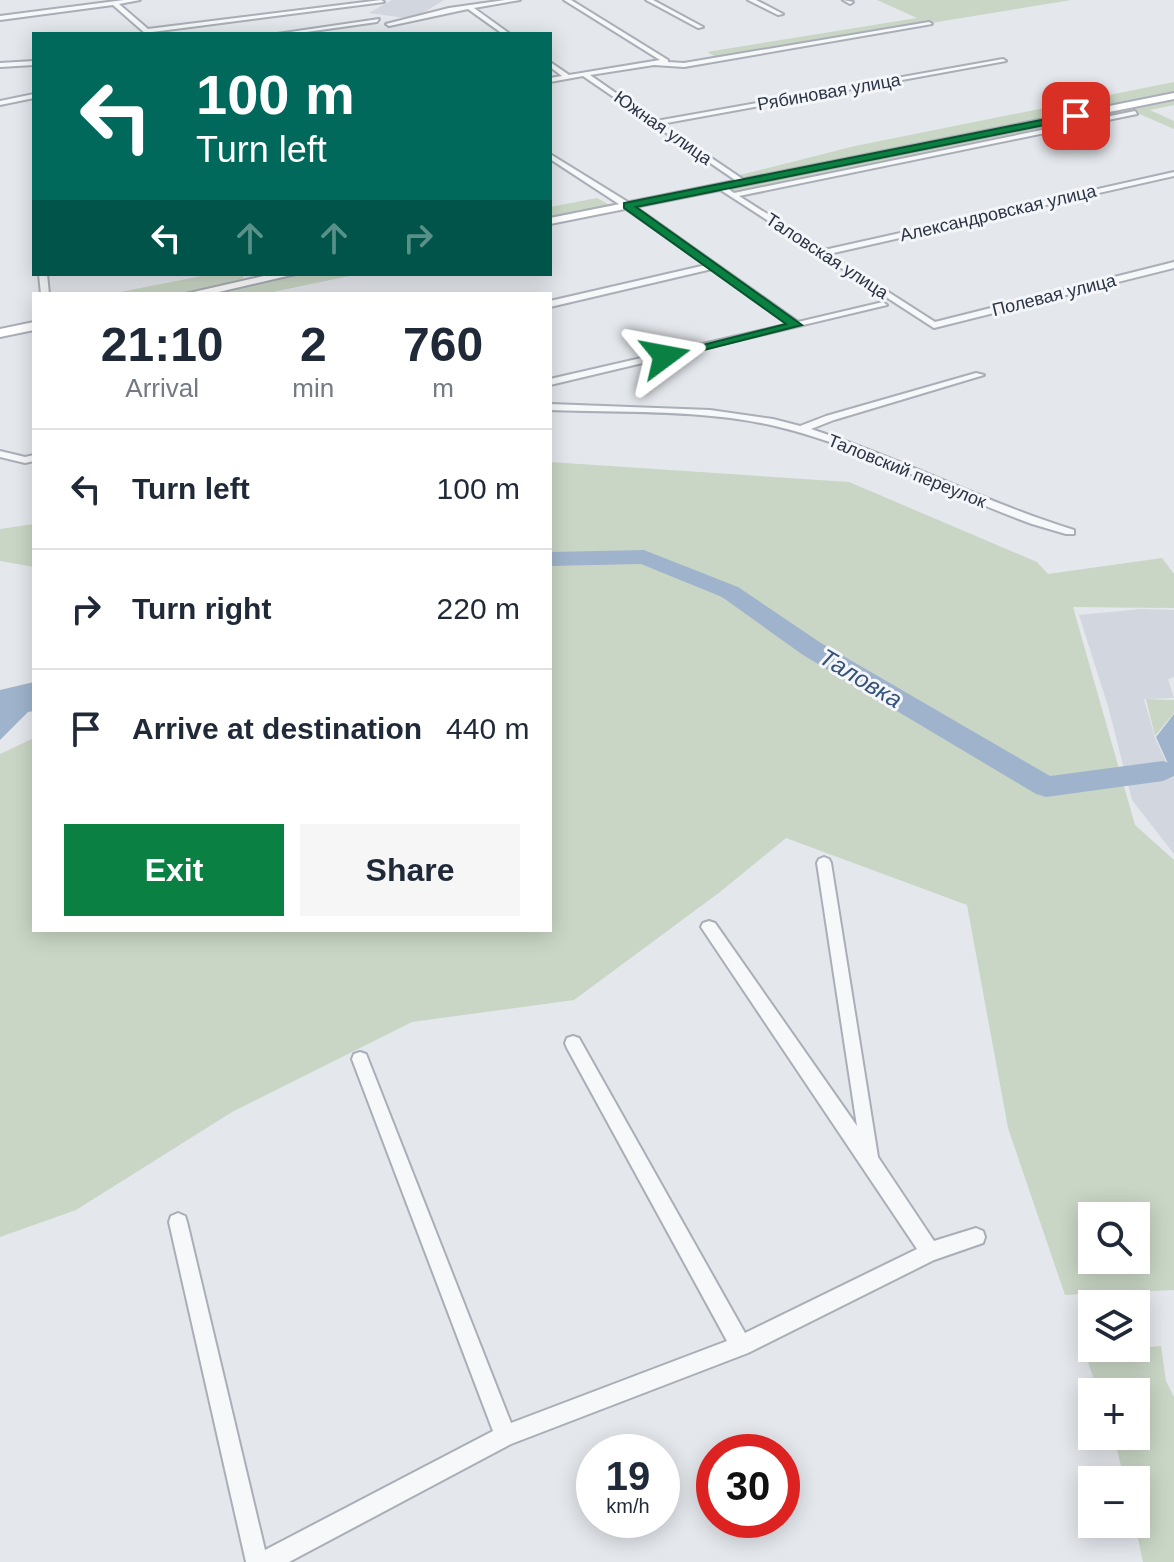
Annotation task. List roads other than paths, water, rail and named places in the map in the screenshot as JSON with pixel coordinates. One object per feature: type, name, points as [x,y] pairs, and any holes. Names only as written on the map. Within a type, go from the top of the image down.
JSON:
[{"type":"street","points":[[0,18],[137,0]]},
{"type":"street","points":[[389,24],[424,18],[449,0]]},
{"type":"street","points":[[430,14],[517,0]]},
{"type":"street","points":[[567,0],[666,61]]},
{"type":"street","points":[[649,0],[700,27]]},
{"type":"street","points":[[751,0],[780,14]]},
{"type":"street","points":[[156,32],[381,2]]},
{"type":"street","points":[[114,3],[148,32]]},
{"type":"street","points":[[357,4],[377,20],[396,29]]},
{"type":"street","points":[[469,7],[504,32]]},
{"type":"street","points":[[294,32],[377,20]]},
{"type":"street","points":[[654,63],[684,65],[929,24]]},
{"type":"street","points":[[552,80],[702,55]]},
{"type":"street","name":"Рябиновая улица","points":[[655,123],[1003,61]]},
{"type":"street","points":[[0,65],[32,63]]},
{"type":"street","points":[[552,65],[568,77]]},
{"type":"street","name":"Южная улица","points":[[584,74],[741,182]]},
{"type":"street","points":[[0,103],[32,96]]},
{"type":"street","points":[[552,221],[1174,96]]},
{"type":"street","points":[[733,195],[1135,113]]},
{"type":"street","points":[[552,157],[628,206],[796,325]]},
{"type":"street","name":"Александровская улица","points":[[822,253],[1174,174]]},
{"type":"street","name":"Таловская улица","points":[[720,187],[934,325]]},
{"type":"street","name":"Полевая улица","points":[[934,325],[1174,265]]},
{"type":"street","points":[[552,304],[714,266]]},
{"type":"street","points":[[198,292],[251,278]]},
{"type":"street","points":[[552,382],[883,305]]},
{"type":"street","points":[[0,333],[32,326]]},
{"type":"street","points":[[802,429],[979,375]]},
{"type":"street","name":"Таловский переулок","points":[[552,407],[747,416],[802,429],[865,451],[1028,521],[1070,532]]},
{"type":"street","points":[[0,454],[25,460],[32,458]]},
{"type":"street","points":[[824,863],[871,1162]]},
{"type":"street","points":[[709,927],[930,1252]]},
{"type":"street","points":[[573,1043],[741,1346]]},
{"type":"street","points":[[360,1059],[505,1436]]},
{"type":"street","points":[[178,1222],[257,1562]]},
{"type":"street","points":[[266,1562],[505,1436],[741,1346],[930,1252],[976,1237]]},
{"type":"water","points":[[32,682],[32,711],[0,740],[0,690]]},
{"type":"water","points":[[1174,714],[1174,777],[1156,737]]},
{"type":"waterway","name":"Таловка","points":[[552,559],[644,557],[730,592],[812,649],[1046,787],[1163,771]]},
{"type":"waterway","name":"Таловка","points":[[1163,771],[1174,769]]}]
